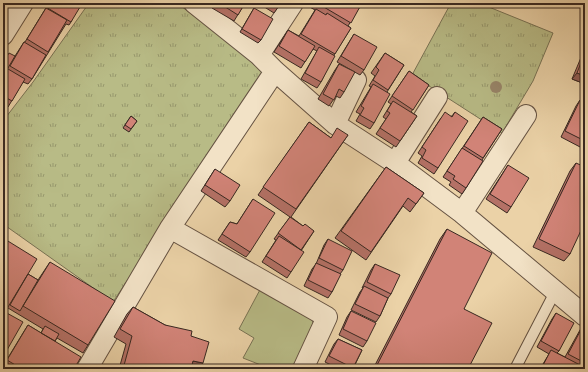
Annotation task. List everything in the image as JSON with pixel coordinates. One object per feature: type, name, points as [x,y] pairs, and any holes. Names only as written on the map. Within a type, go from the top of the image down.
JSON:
[{"type":"street","points":[[3,35],[23,3]]},
{"type":"street","points":[[194,3],[259,55],[335,124],[395,163],[462,213],[585,316]]},
{"type":"street","points":[[259,55],[294,3]]},
{"type":"street","points":[[86,369],[170,228],[275,71]]},
{"type":"street","points":[[335,124],[356,80]]},
{"type":"street","points":[[395,163],[437,97]]},
{"type":"street","points":[[462,213],[526,115]]},
{"type":"street","points":[[170,228],[327,317],[303,369]]},
{"type":"lane","points":[[515,369],[555,292]]},
{"type":"green space","points":[[89,3],[177,3],[266,71],[113,302],[3,224],[3,121],[33,82]]},
{"type":"green space","points":[[451,3],[479,3],[553,33],[533,81],[502,133],[412,75]]},
{"type":"green space","points":[[262,286],[310,312],[315,330],[295,369],[271,369],[243,358],[254,338],[239,329]]},
{"type":"building","points":[[49,3],[74,3],[80,7],[71,22],[46,7]]},
{"type":"building","points":[[219,3],[245,3],[238,15]]},
{"type":"building","points":[[272,3],[281,3],[279,7]]},
{"type":"building","points":[[317,3],[362,3],[351,23]]},
{"type":"building","points":[[46,8],[67,20],[48,52],[27,39]]},
{"type":"building","points":[[254,8],[273,19],[261,40],[242,29]]},
{"type":"building","points":[[316,9],[326,15],[327,13],[351,28],[335,54],[301,34]]},
{"type":"building","points":[[288,30],[315,46],[305,62],[279,46]]},
{"type":"building","points":[[354,34],[377,47],[364,70],[341,56]]},
{"type":"building","points":[[24,42],[46,55],[32,79],[10,66]]},
{"type":"building","points":[[319,47],[335,56],[321,82],[305,73]]},
{"type":"building","points":[[585,52],[585,76],[577,73]]},
{"type":"building","points":[[9,53],[15,56],[8,68],[3,65],[3,63]]},
{"type":"building","points":[[385,53],[404,65],[388,90],[373,80],[379,70],[376,67]]},
{"type":"building","points":[[339,64],[355,72],[344,92],[339,89],[334,100],[323,94]]},
{"type":"building","points":[[3,66],[25,79],[12,101],[3,96]]},
{"type":"building","points":[[409,71],[429,85],[413,110],[392,96]]},
{"type":"building","points":[[373,84],[390,94],[374,123],[360,115],[364,108],[361,106]]},
{"type":"building","points":[[580,100],[585,102],[585,141],[565,131]]},
{"type":"building","points":[[393,101],[417,116],[400,141],[380,128],[390,113],[387,111]]},
{"type":"building","points":[[445,112],[452,117],[455,112],[468,121],[438,168],[422,158],[426,150],[422,147]]},
{"type":"building","points":[[131,116],[137,121],[131,129],[125,125]]},
{"type":"building","points":[[483,117],[502,129],[483,158],[464,146]]},
{"type":"building","points":[[309,122],[331,138],[337,128],[348,135],[296,209],[263,187]]},
{"type":"building","points":[[462,148],[483,161],[466,188],[453,179],[455,176],[447,171]]},
{"type":"building","points":[[576,163],[585,167],[585,222],[570,254],[539,239]]},
{"type":"building","points":[[508,165],[529,178],[511,207],[490,194]]},
{"type":"building","points":[[386,167],[424,193],[416,204],[408,198],[371,252],[341,231]]},
{"type":"building","points":[[215,169],[240,185],[230,201],[205,185]]},
{"type":"building","points":[[253,199],[275,213],[250,252],[222,234],[230,222],[237,224]]},
{"type":"building","points":[[290,217],[303,226],[305,224],[314,231],[301,250],[278,233]]},
{"type":"building","points":[[447,229],[492,253],[464,309],[492,323],[468,369],[375,369]]},
{"type":"building","points":[[279,236],[304,252],[291,272],[266,256]]},
{"type":"building","points":[[3,238],[37,259],[5,312],[23,322],[3,357]]},
{"type":"building","points":[[328,239],[352,251],[343,270],[319,258]]},
{"type":"building","points":[[50,262],[115,301],[88,345],[23,306]]},
{"type":"building","points":[[316,263],[341,274],[332,292],[308,280]]},
{"type":"building","points":[[375,264],[400,275],[391,294],[367,282]]},
{"type":"building","points":[[28,274],[38,280],[20,311],[10,305]]},
{"type":"building","points":[[364,286],[388,298],[380,316],[355,304]]},
{"type":"building","points":[[133,307],[165,325],[192,331],[191,336],[209,342],[203,363],[193,361],[191,369],[123,369],[132,336],[120,329]]},
{"type":"building","points":[[351,311],[376,323],[367,341],[343,329]]},
{"type":"building","points":[[556,313],[574,323],[559,351],[541,341]]},
{"type":"building","points":[[584,324],[585,325],[585,363],[568,354]]},
{"type":"building","points":[[28,325],[81,357],[74,369],[22,369],[7,360]]},
{"type":"building","points":[[45,326],[59,334],[55,341],[41,333]]},
{"type":"building","points":[[338,339],[362,350],[353,368],[329,356]]},
{"type":"building","points":[[551,350],[582,366],[580,369],[541,369]]}]
